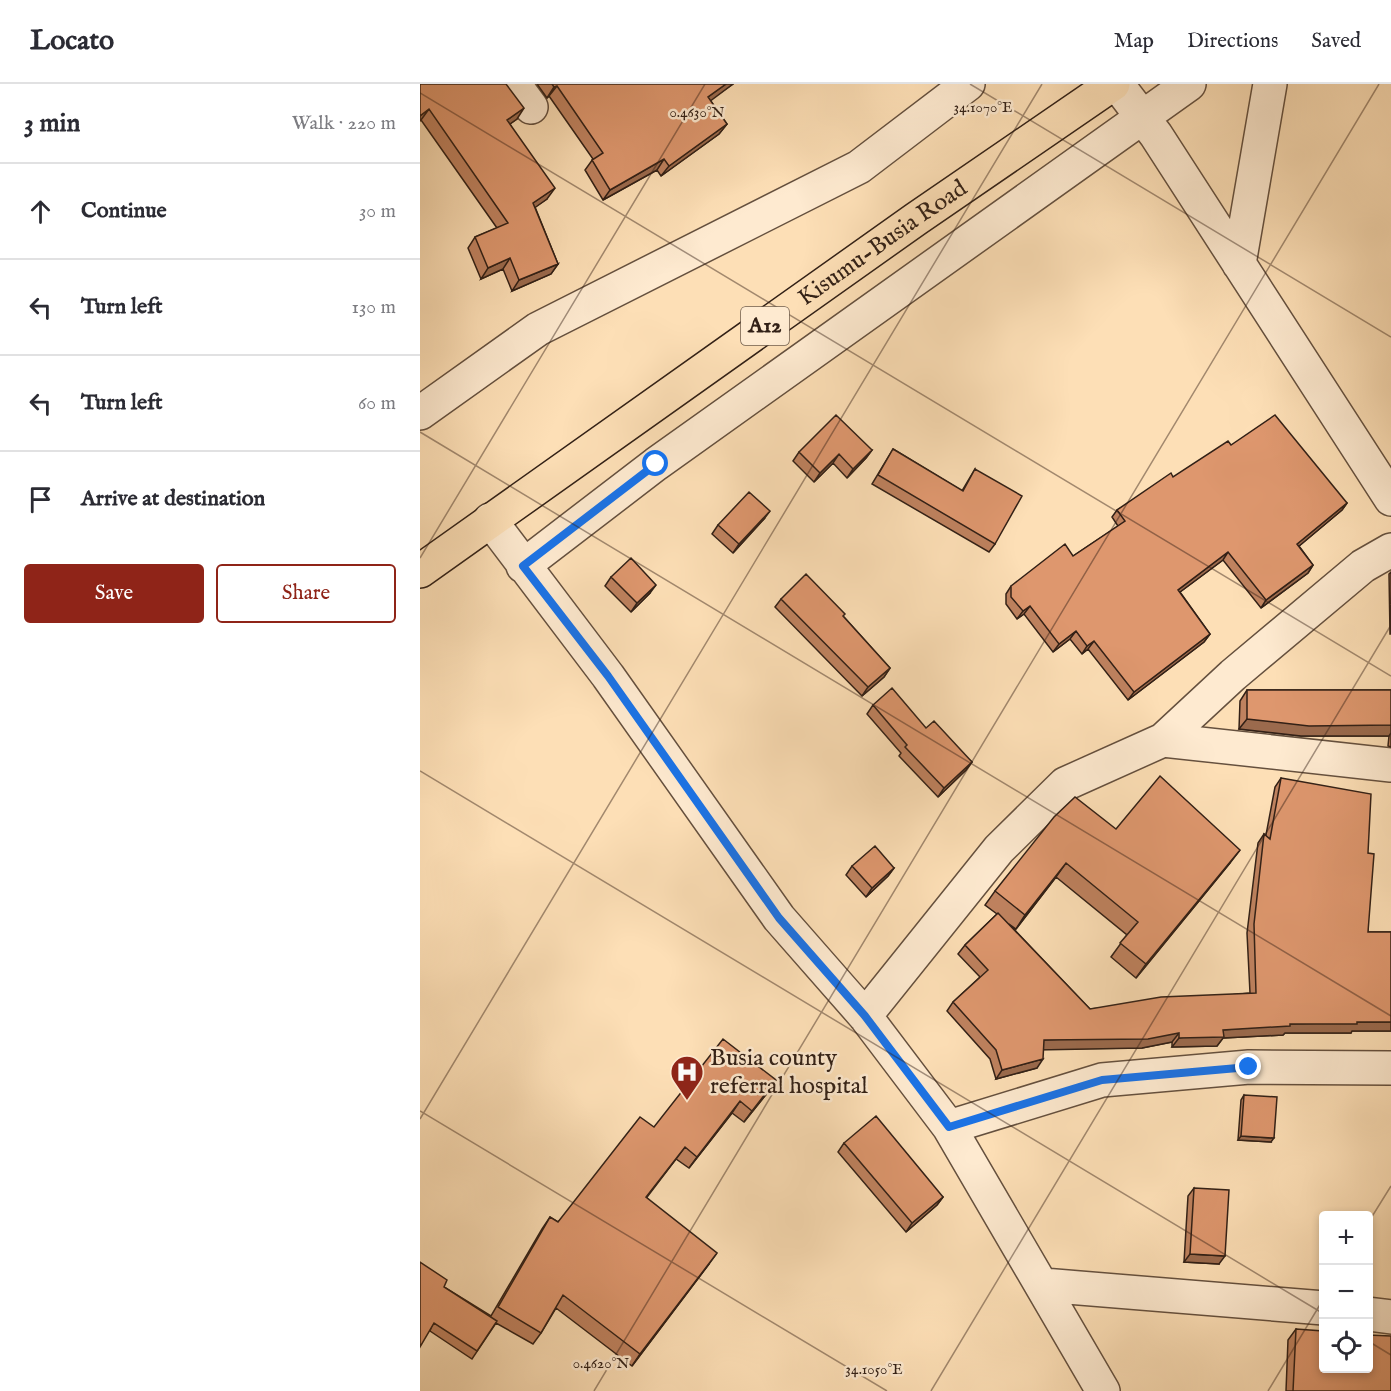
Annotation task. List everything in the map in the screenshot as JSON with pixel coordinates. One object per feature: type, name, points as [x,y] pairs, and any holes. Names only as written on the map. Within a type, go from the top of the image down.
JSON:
[{"type":"highway","name":"Kisumu-Busia Road","points":[[420,571],[1115,84]]},
{"type":"street","points":[[420,413],[538,329],[859,167],[968,84]]},
{"type":"street","points":[[1115,84],[1143,117],[1391,499]]},
{"type":"street","points":[[523,566],[656,464],[1189,84]]},
{"type":"street","points":[[1239,264],[1270,84]]},
{"type":"street","points":[[490,520],[608,676],[779,918],[865,1016],[949,1127],[1103,1391]]},
{"type":"street","points":[[865,1016],[999,849],[1065,784],[1163,740],[1233,675],[1363,566],[1391,550]]},
{"type":"street","points":[[1163,740],[1391,765]]},
{"type":"street","points":[[949,1127],[1102,1080],[1249,1067],[1391,1068]]},
{"type":"street","points":[[1043,1285],[1319,1308]]},
{"type":"street","points":[[1373,1315],[1391,1317]]},
{"type":"building","points":[[420,84],[506,84],[524,108],[507,120],[555,188],[533,203],[558,264],[519,280],[510,258],[488,268],[475,237],[508,223],[429,109],[420,116]]},
{"type":"building","points":[[552,84],[726,84],[708,97],[727,124],[669,166],[664,159],[610,190],[592,160],[603,153],[557,86],[554,87]]},
{"type":"building","points":[[836,415],[872,450],[853,469],[839,454],[820,473],[799,452]]},
{"type":"building","points":[[1275,415],[1347,503],[1297,544],[1313,565],[1266,600],[1228,552],[1178,590],[1210,634],[1134,692],[1094,641],[1087,646],[1076,631],[1059,644],[1030,606],[1023,611],[1011,597],[1011,586],[1065,544],[1073,556],[1125,521],[1117,510],[1171,473],[1173,477],[1228,441],[1231,445]]},
{"type":"building","points":[[893,449],[963,491],[975,469],[1022,496],[995,544],[878,475]]},
{"type":"building","points":[[749,492],[770,511],[739,544],[718,525]]},
{"type":"building","points":[[631,558],[656,585],[637,603],[611,577]]},
{"type":"building","points":[[806,574],[845,614],[843,616],[890,668],[868,687],[781,599]]},
{"type":"building","points":[[892,688],[926,728],[934,721],[972,762],[944,788],[905,747],[907,745],[873,705]]},
{"type":"building","points":[[1247,690],[1391,690],[1391,725],[1309,726],[1247,719]]},
{"type":"building","points":[[1160,776],[1240,850],[1146,964],[1120,943],[1138,922],[1066,863],[1025,915],[995,891],[1054,817],[1075,797],[1116,829]]},
{"type":"building","points":[[1281,778],[1371,794],[1368,853],[1374,854],[1368,932],[1391,932],[1391,1022],[1290,1024],[1290,1026],[1223,1030],[1224,1037],[1179,1038],[1179,1033],[1148,1039],[1044,1040],[1043,1059],[1002,1070],[996,1050],[953,1002],[988,970],[965,945],[998,913],[1090,1009],[1161,997],[1256,993],[1254,924],[1264,834],[1270,839]]},
{"type":"building","points":[[875,846],[894,868],[872,888],[852,866]]},
{"type":"building","points":[[723,1039],[776,1080],[752,1111],[740,1101],[697,1157],[685,1147],[646,1197],[717,1253],[640,1354],[563,1295],[541,1333],[498,1307],[550,1217],[558,1222],[640,1117],[654,1127]]},
{"type":"building","points":[[1244,1095],[1277,1097],[1274,1138],[1241,1136]]},
{"type":"building","points":[[876,1116],[943,1197],[912,1223],[844,1143]]},
{"type":"building","points":[[1194,1188],[1229,1190],[1225,1256],[1190,1254]]},
{"type":"building","points":[[420,1262],[447,1280],[444,1287],[497,1321],[477,1351],[434,1323],[420,1347]]},
{"type":"building","points":[[1296,1329],[1319,1331],[1319,1373],[1373,1373],[1373,1335],[1391,1336],[1391,1391],[1293,1391]]},
{"type":"place","name":"Busia county referral hospital","points":[[687,1101]]},
{"type":"route","points":[[656,464],[523,566],[608,676],[779,918],[865,1016],[949,1127],[1102,1080],[1249,1067]]}]
